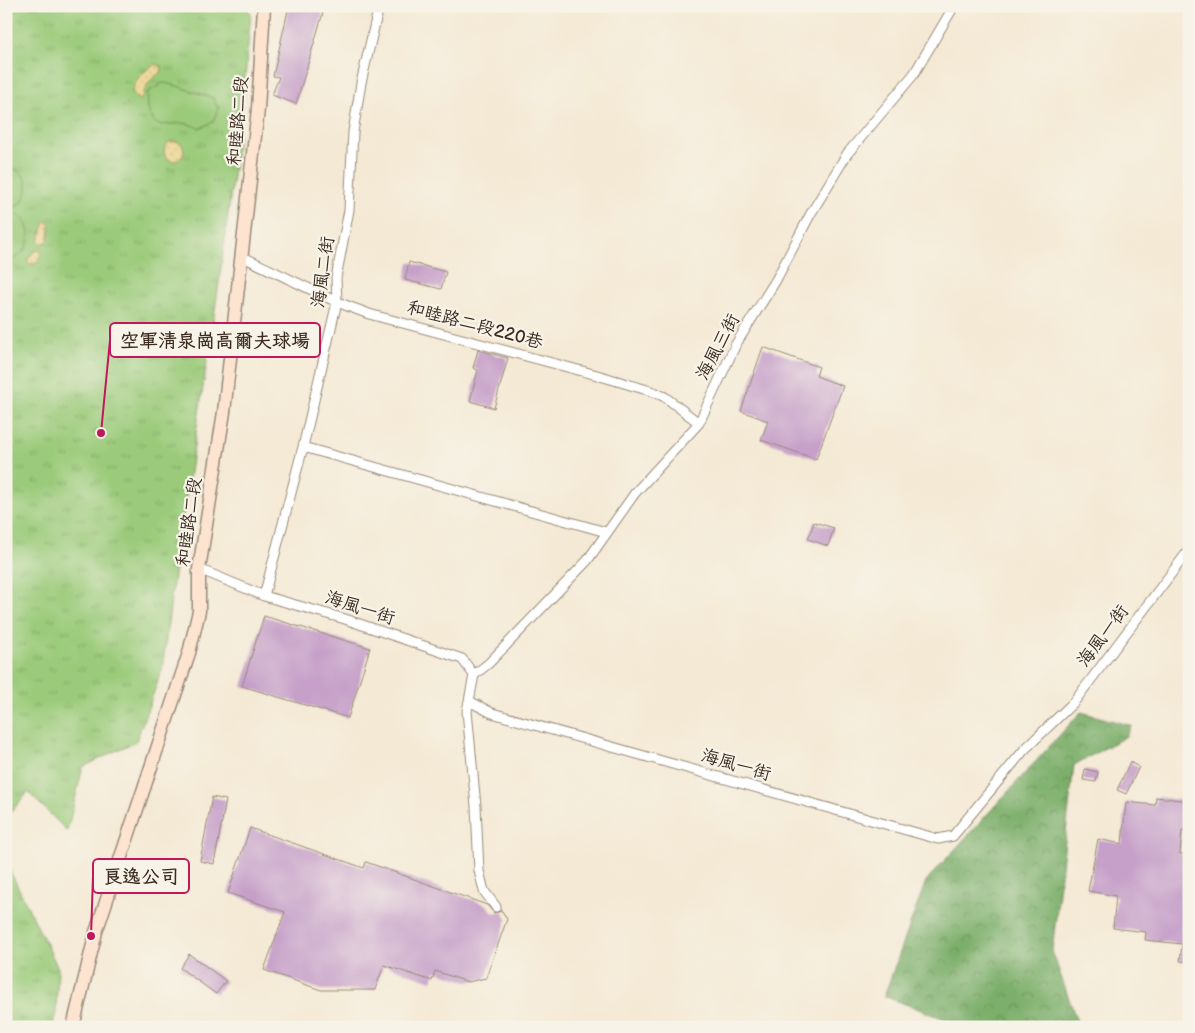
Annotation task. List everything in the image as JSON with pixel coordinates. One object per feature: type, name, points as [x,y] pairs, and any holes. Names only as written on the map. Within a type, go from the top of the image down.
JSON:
[{"type":"street","name":"和睦路二段","points":[[73,1027],[96,932],[188,653],[199,611],[199,569],[224,412],[258,109],[264,6]]},
{"type":"street","name":"海風二街","points":[[264,596],[303,447],[337,302],[336,278],[349,210],[353,132],[361,83],[380,6]]},
{"type":"street","name":"海風三街","points":[[474,675],[489,663],[587,561],[635,493],[699,423],[736,344],[776,280],[810,215],[846,154],[914,74],[954,6]]},
{"type":"street","name":"和睦路二段220巷","points":[[241,256],[337,302],[369,314],[597,374],[654,392],[665,397],[699,423]]},
{"type":"street","points":[[303,447],[606,532]]},
{"type":"street","name":"海風一街","points":[[469,701],[492,713],[938,839],[953,836],[1024,750],[1074,702],[1189,550]]},
{"type":"street","name":"海風一街","points":[[199,569],[264,596],[345,619],[462,659],[474,675]]},
{"type":"street","points":[[474,675],[467,711],[476,806],[479,871],[484,891],[496,907]]},
{"type":"green space","points":[[6,6],[244,6],[251,13],[243,100],[218,290],[174,575],[162,670],[136,741],[83,767],[67,831],[28,792],[6,818]]},
{"type":"green space","points":[[163,83],[213,98],[218,109],[213,122],[200,128],[185,123],[158,125],[154,122],[148,110],[148,92]]},
{"type":"green space","points":[[6,167],[15,169],[22,174],[26,180],[27,188],[22,202],[6,210]]},
{"type":"green space","points":[[6,211],[16,214],[23,220],[28,227],[29,236],[23,252],[16,258],[6,261]]},
{"type":"green space","points":[[1081,712],[1132,726],[1125,737],[1074,765],[1052,951],[1079,1027],[966,1027],[884,996],[926,881]]},
{"type":"green space","points":[[6,863],[58,968],[56,1012],[52,1027],[6,1027]]},
{"type":"sand","points":[[156,64],[161,66],[162,71],[149,83],[143,97],[140,100],[136,98],[132,91],[138,78]]},
{"type":"sand","points":[[174,141],[181,144],[184,151],[181,158],[174,161],[167,158],[164,151],[167,144]]},
{"type":"sand","points":[[45,221],[49,223],[50,229],[48,241],[40,245],[39,241]]},
{"type":"sand","points":[[39,250],[41,252],[40,258],[35,264],[28,264],[28,259],[34,251]]},
{"type":"building","points":[[289,6],[325,6],[296,104],[272,95],[279,77],[273,76]]},
{"type":"building","points":[[409,262],[446,272],[441,289],[405,280]]},
{"type":"building","points":[[763,347],[819,367],[816,376],[843,386],[816,459],[761,440],[768,421],[741,411]]},
{"type":"building","points":[[478,350],[508,358],[494,408],[470,401],[478,370],[473,368]]},
{"type":"building","points":[[814,522],[834,528],[828,546],[808,539]]},
{"type":"building","points":[[264,616],[370,648],[348,718],[242,686]]},
{"type":"building","points":[[1130,762],[1139,767],[1126,794],[1117,790]]},
{"type":"building","points":[[1085,769],[1098,772],[1096,782],[1083,780]]},
{"type":"building","points":[[212,797],[226,800],[214,864],[200,861]]},
{"type":"building","points":[[1156,797],[1189,801],[1187,830],[1182,830],[1180,854],[1189,854],[1189,962],[1180,961],[1182,944],[1145,940],[1146,932],[1113,928],[1116,896],[1088,891],[1098,839],[1122,844],[1126,802],[1155,805]]},
{"type":"building","points":[[250,828],[364,868],[366,862],[487,905],[494,913],[502,911],[507,919],[486,978],[468,982],[435,971],[432,981],[384,965],[375,990],[321,990],[264,970],[285,912],[228,893]]},
{"type":"building","points":[[189,954],[226,981],[216,994],[180,968]]},
{"type":"place","name":"空軍清泉崗高爾夫球場","points":[[101,433]]},
{"type":"place","name":"良逸公司","points":[[91,936]]}]
